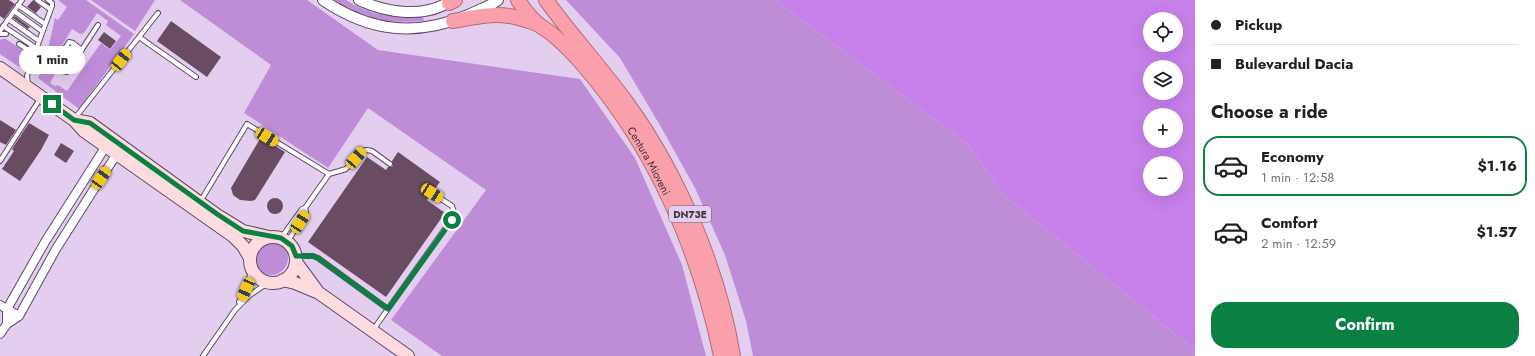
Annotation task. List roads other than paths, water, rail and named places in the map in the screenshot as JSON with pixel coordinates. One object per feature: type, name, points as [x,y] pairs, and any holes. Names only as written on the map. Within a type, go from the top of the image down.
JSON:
[{"type":"highway","name":"Centura Mioveni","points":[[518,0],[537,24],[564,44],[584,66],[610,90],[673,206],[691,249],[708,300],[721,356]]},
{"type":"highway","name":"DN73E","points":[[535,0],[549,5]]},
{"type":"highway","name":"Centura Mioveni","points":[[549,5],[610,90],[653,142],[670,171],[694,225],[716,286],[725,317],[733,356]]},
{"type":"highway","name":"DN73E","points":[[453,21],[488,15],[500,15],[511,16],[537,24]]},
{"type":"main road","points":[[0,68],[29,89],[42,96],[74,120],[84,131],[233,236],[243,246],[256,275],[262,280],[276,282],[290,276],[294,269],[296,259]]},
{"type":"main road","points":[[74,120],[90,123],[243,231],[279,239],[294,250],[296,259],[319,293]]},
{"type":"main road","points":[[251,263],[252,251],[256,244],[262,239],[279,239]]},
{"type":"main road","points":[[283,280],[295,283],[319,293],[408,356]]},
{"type":"street","points":[[323,0],[351,17],[380,26],[417,28],[453,21],[486,7],[498,0]]},
{"type":"street","points":[[359,0],[382,9],[408,12],[430,9],[452,1]]},
{"type":"street","points":[[7,324],[4,307],[106,146]]},
{"type":"street","points":[[0,334],[7,324],[19,316],[56,249],[117,154]]},
{"type":"street","points":[[4,307],[19,316]]},
{"type":"lane","points":[[0,31],[22,0]]},
{"type":"lane","points":[[37,0],[50,10]]},
{"type":"lane","points":[[29,89],[27,76],[52,4],[48,0]]},
{"type":"lane","points":[[18,5],[45,24]]},
{"type":"lane","points":[[14,11],[42,32]]},
{"type":"lane","points":[[74,120],[158,13]]},
{"type":"lane","points":[[8,19],[39,41]]},
{"type":"lane","points":[[4,26],[64,72],[68,71],[98,25]]},
{"type":"lane","points":[[0,34],[6,34]]},
{"type":"lane","points":[[139,37],[196,77]]},
{"type":"lane","points":[[54,65],[66,44],[69,42],[82,50]]},
{"type":"lane","points":[[20,44],[28,50],[30,66]]},
{"type":"lane","points":[[59,69],[74,44]]},
{"type":"lane","points":[[0,161],[42,96]]},
{"type":"lane","points":[[200,202],[246,124],[329,174]]},
{"type":"lane","points":[[279,239],[302,209],[305,208],[329,174],[346,169],[362,151],[372,151],[390,164]]},
{"type":"lane","points":[[372,330],[452,220],[454,212],[452,206],[432,193]]},
{"type":"lane","points":[[279,239],[306,212],[305,208]]},
{"type":"lane","points":[[296,259],[313,256],[318,258],[388,309]]},
{"type":"lane","points":[[203,356],[234,310],[246,289],[251,263]]},
{"type":"lane","points":[[234,310],[250,295],[269,282]]}]
